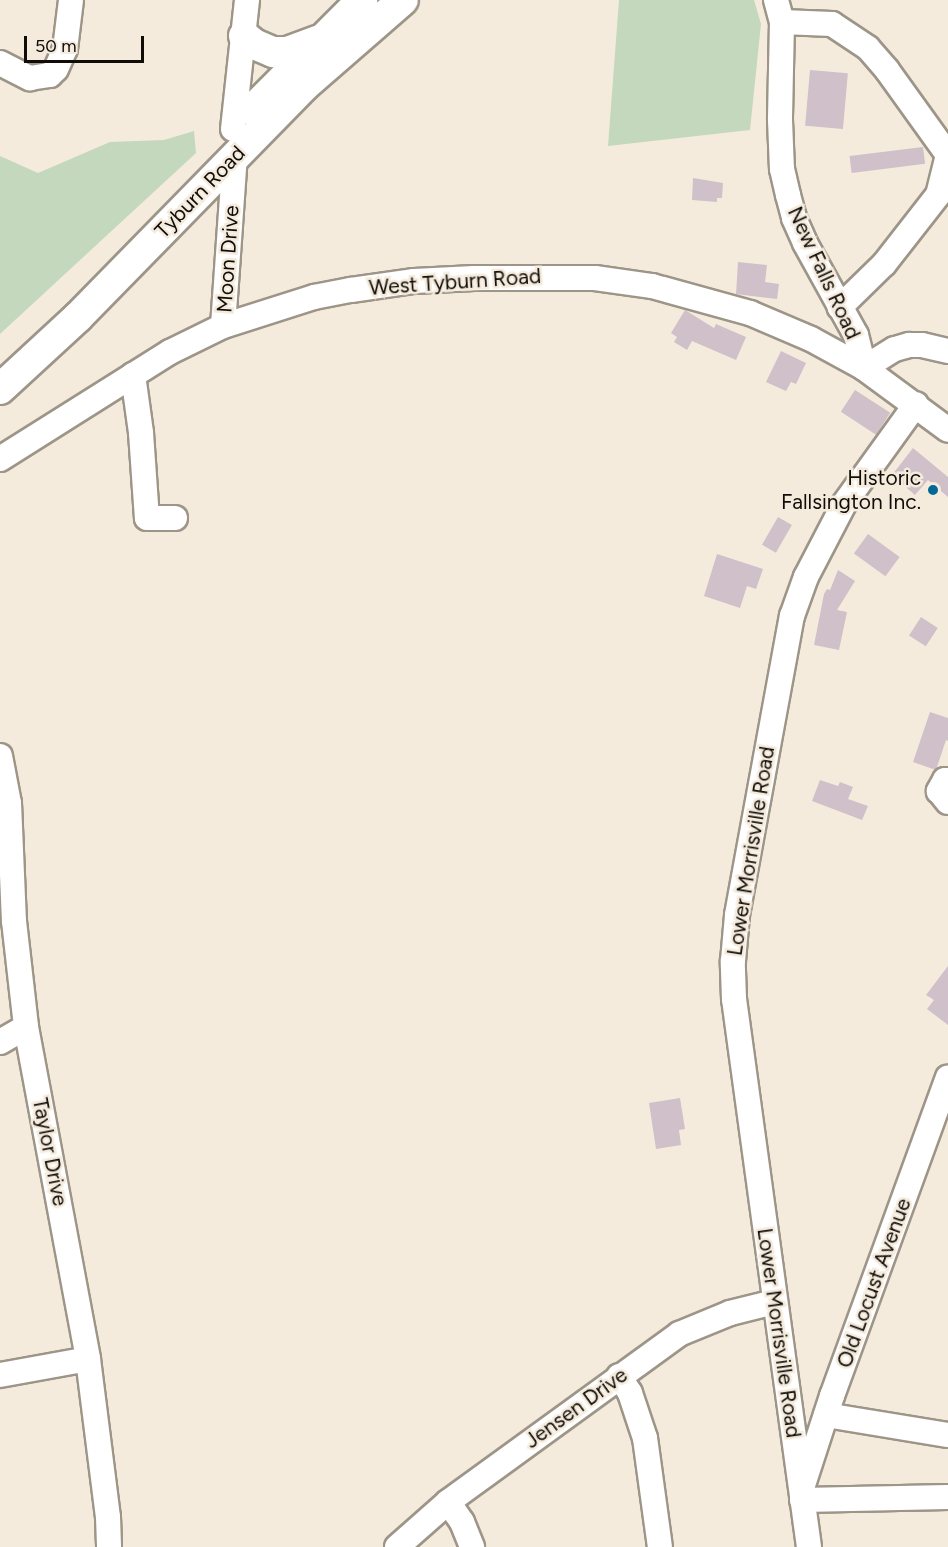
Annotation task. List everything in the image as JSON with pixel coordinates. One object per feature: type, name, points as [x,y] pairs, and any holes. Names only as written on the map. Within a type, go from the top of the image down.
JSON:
[{"type":"main road","name":"Tyburn Road","points":[[0,389],[78,317],[234,142],[321,39],[363,0]]},
{"type":"main road","name":"Tyburn Road","points":[[0,372],[54,312],[234,142],[304,87],[404,0]]},
{"type":"main road","points":[[243,36],[254,44],[273,52],[287,52],[321,39]]},
{"type":"street","points":[[0,63],[30,78],[50,75],[56,69],[65,49],[70,0]]},
{"type":"street","name":"Moon Drive","points":[[223,326],[234,142],[247,0]]},
{"type":"street","points":[[778,11],[832,24],[868,48],[887,70],[948,155],[938,195],[884,264],[840,307]]},
{"type":"street","name":"New Falls Road","points":[[778,11],[782,169],[794,218],[856,335],[864,368]]},
{"type":"street","name":"West Tyburn Road","points":[[0,459],[170,352],[223,326],[314,297],[374,286],[430,280],[562,276],[652,286],[750,313],[811,339],[864,368],[916,404],[948,430]]},
{"type":"street","points":[[864,368],[895,349],[909,345],[948,351]]},
{"type":"street","points":[[133,375],[147,518],[175,518]]},
{"type":"street","name":"Lower Morrisville Road","points":[[809,1547],[734,999],[733,961],[741,886],[792,616],[806,577],[844,504],[916,404]]},
{"type":"street","name":"Taylor Drive","points":[[0,756],[9,803],[14,921],[26,1028],[88,1359],[108,1517],[109,1547]]},
{"type":"street","points":[[948,780],[945,780],[939,791],[948,802]]},
{"type":"street","points":[[0,1042],[26,1028]]},
{"type":"street","name":"Old Locust Avenue","points":[[802,1495],[826,1414],[948,1077]]},
{"type":"street","name":"Jensen Drive","points":[[397,1547],[448,1502],[619,1376],[697,1324],[774,1302]]},
{"type":"street","points":[[0,1375],[88,1359]]},
{"type":"street","points":[[619,1376],[630,1393],[643,1428],[660,1547]]},
{"type":"street","points":[[826,1414],[948,1435]]},
{"type":"street","points":[[802,1495],[948,1497]]},
{"type":"street","points":[[448,1502],[462,1522],[472,1547]]},
{"type":"green space","points":[[619,0],[754,0],[761,24],[750,130],[608,146]]},
{"type":"green space","points":[[194,131],[196,153],[0,334],[0,156],[38,173],[110,142],[164,140]]},
{"type":"building","points":[[810,70],[848,73],[843,129],[805,126]]},
{"type":"building","points":[[923,147],[925,164],[852,173],[850,156]]},
{"type":"building","points":[[693,178],[723,183],[722,198],[717,198],[717,202],[692,200]]},
{"type":"building","points":[[738,262],[767,265],[765,282],[779,284],[777,299],[736,294]]},
{"type":"building","points":[[685,310],[714,328],[716,324],[746,337],[736,360],[692,341],[687,350],[674,342],[677,337],[671,333]]},
{"type":"building","points":[[781,351],[806,363],[796,384],[791,382],[786,391],[766,382]]},
{"type":"building","points":[[855,390],[890,413],[876,435],[841,412]]},
{"type":"building","points":[[913,448],[948,477],[948,497],[928,480],[915,495],[892,475]]},
{"type":"building","points":[[778,517],[792,525],[776,553],[762,545]]},
{"type":"building","points":[[868,534],[900,557],[885,576],[854,553]]},
{"type":"building","points":[[717,554],[763,569],[756,589],[747,586],[740,608],[704,596]]},
{"type":"building","points":[[838,570],[855,581],[837,610],[847,612],[839,650],[814,645],[824,594],[827,589],[830,590]]},
{"type":"building","points":[[921,617],[938,628],[926,646],[909,635]]},
{"type":"building","points":[[930,712],[948,718],[948,741],[946,740],[936,770],[913,762]]},
{"type":"building","points":[[820,780],[838,786],[840,782],[853,787],[848,799],[868,806],[862,820],[812,801]]},
{"type":"building","points":[[948,966],[948,1025],[927,1009],[934,1000],[926,995]]},
{"type":"building","points":[[680,1098],[685,1129],[679,1130],[681,1145],[656,1149],[649,1103]]},
{"type":"place","name":"Historic Fallsington Inc.","points":[[933,490]]}]
